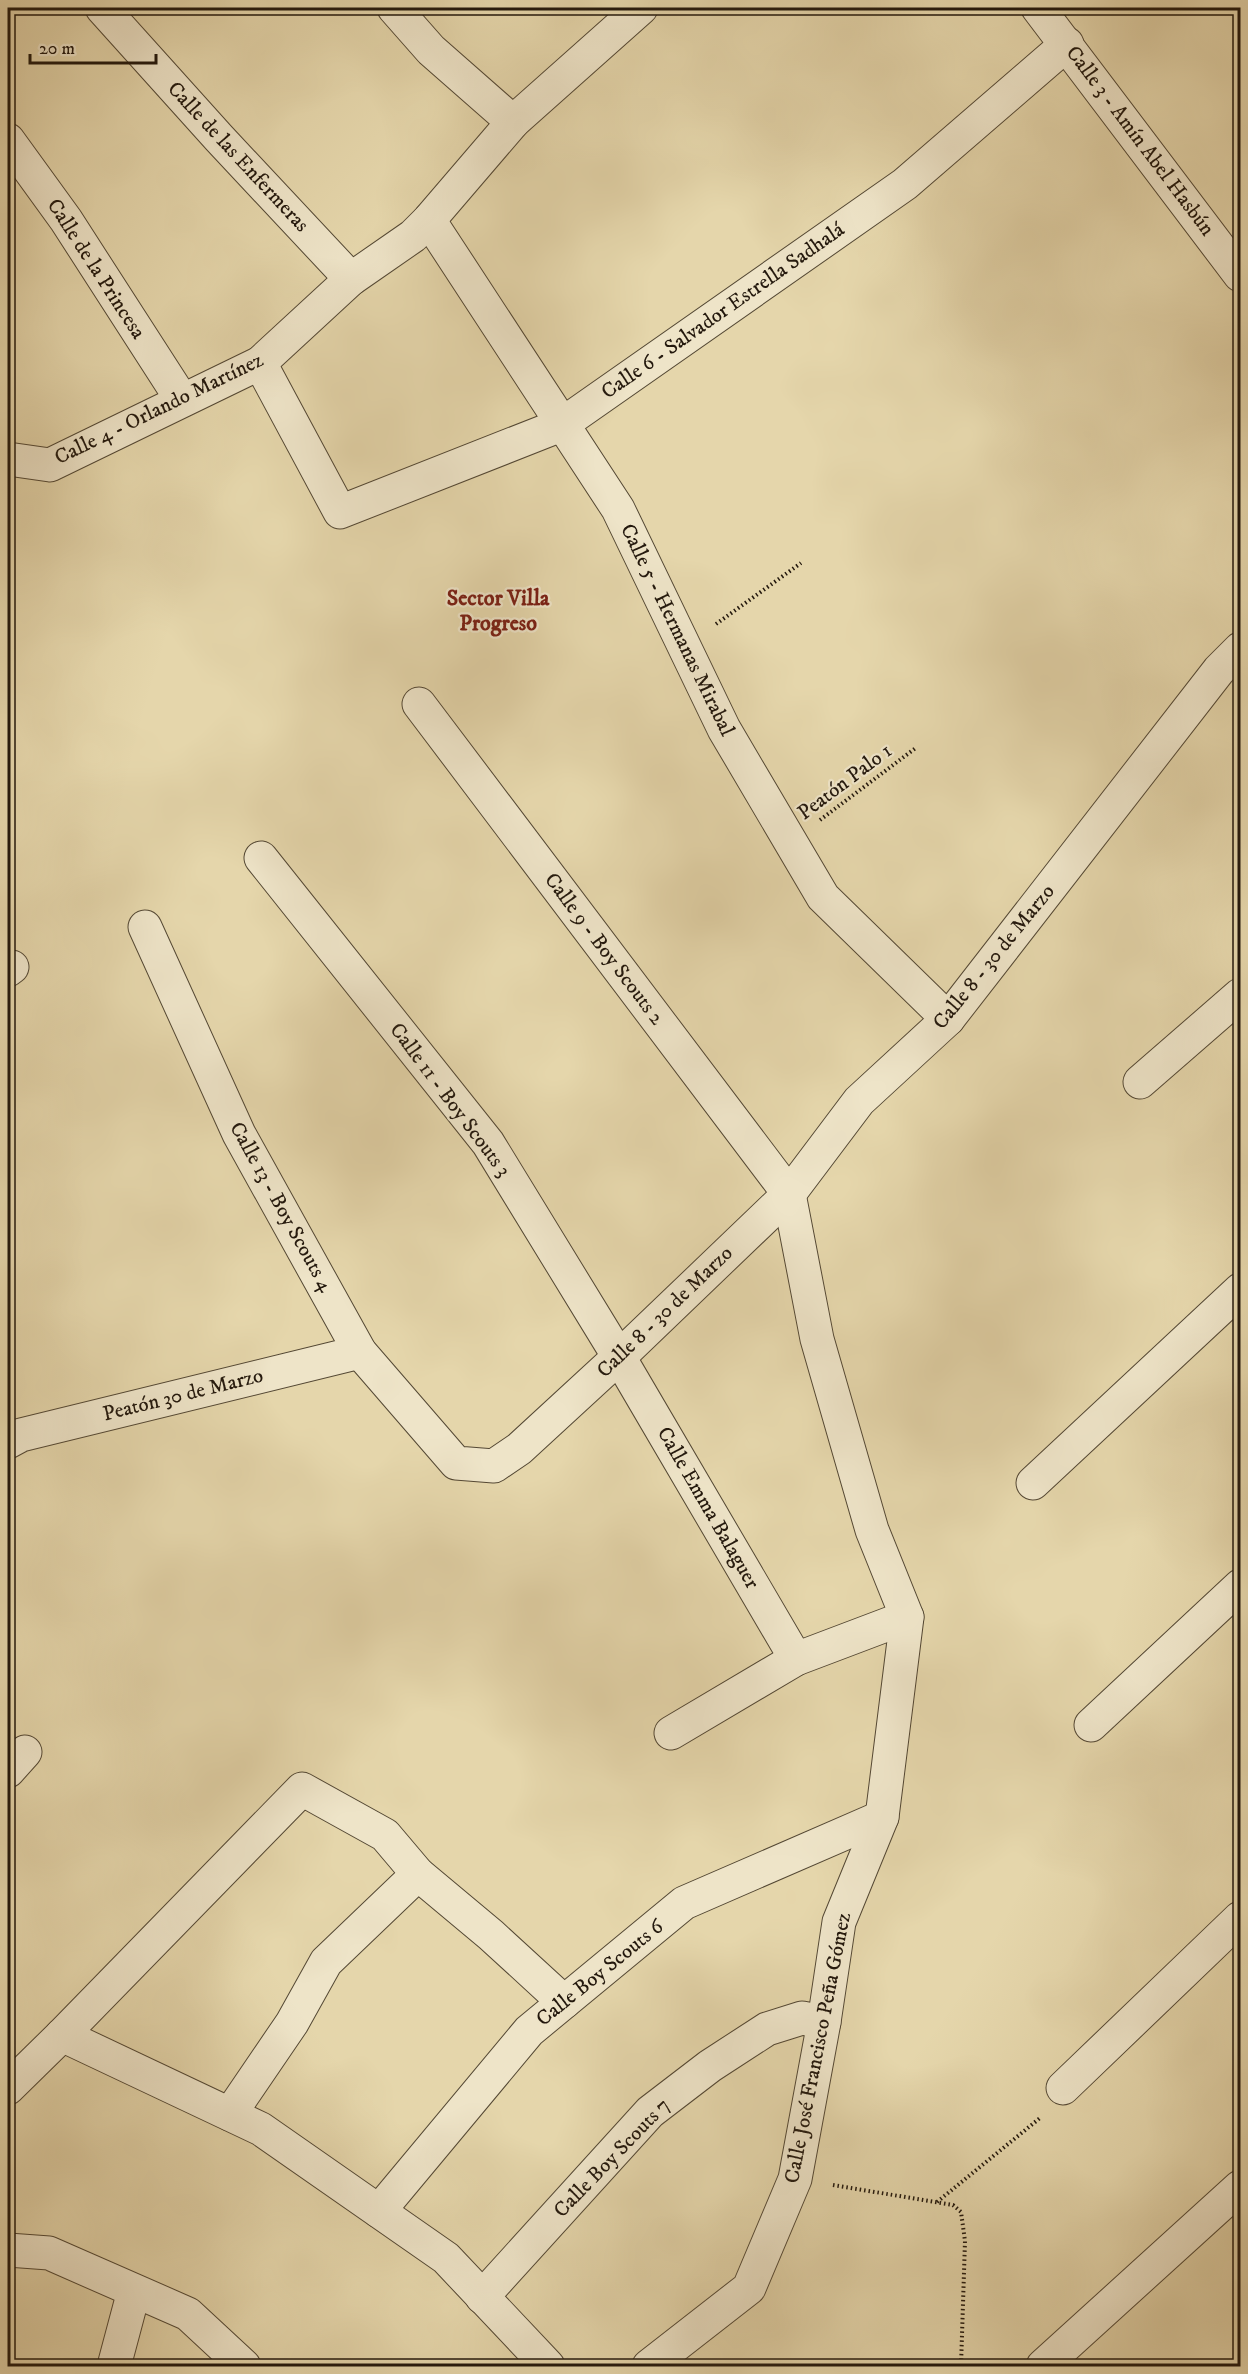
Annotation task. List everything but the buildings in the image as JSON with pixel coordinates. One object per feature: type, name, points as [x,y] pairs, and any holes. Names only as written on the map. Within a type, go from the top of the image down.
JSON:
[{"type":"street","name":"Calle de las Enfermeras","points":[[102,8],[219,138],[351,279]]},
{"type":"street","points":[[394,8],[431,50],[513,122]]},
{"type":"street","name":"Calle 4 - Orlando Martínez","points":[[8,459],[50,465],[260,363],[351,279],[413,236],[513,122],[641,8]]},
{"type":"street","name":"Calle 3 - Amín Abel Hasbún","points":[[1038,8],[1240,275]]},
{"type":"street","name":"Calle 6 - Salvador Estrella Sadhalá","points":[[260,363],[340,512],[561,425],[905,184],[1067,44]]},
{"type":"street","name":"Calle de la Princesa","points":[[8,140],[66,220],[182,400]]},
{"type":"street","name":"Calle 5 - Hermanas Mirabal","points":[[429,220],[618,510],[724,729],[823,897],[948,1019]]},
{"type":"street","name":"Calle 8 - 30 de Marzo","points":[[456,1463],[494,1466],[519,1449],[789,1194],[859,1101],[948,1019],[1219,670],[1240,649]]},
{"type":"street","name":"Calle 9 - Boy Scouts 2","points":[[419,704],[789,1194]]},
{"type":"street","name":"Calle 11 - Boy Scouts 3","points":[[261,858],[488,1143],[619,1357]]},
{"type":"street","name":"Calle 13 - Boy Scouts 4","points":[[145,927],[239,1134],[360,1352],[456,1463]]},
{"type":"street","points":[[1140,1083],[1240,994]]},
{"type":"street","name":"Calle José Francisco Peña Gómez","points":[[649,2367],[749,2288],[795,2179],[824,2022],[839,1922],[882,1817],[907,1617],[872,1530],[817,1339],[789,1194]]},
{"type":"street","points":[[1033,1483],[1240,1290]]},
{"type":"street","name":"Peatón 30 de Marzo","points":[[8,1442],[21,1435],[360,1352]]},
{"type":"street","name":"Calle Emma Balaguer","points":[[619,1357],[796,1659]]},
{"type":"street","points":[[1090,1725],[1240,1586]]},
{"type":"street","points":[[670,1733],[796,1659],[907,1617]]},
{"type":"street","points":[[8,2088],[302,1789],[385,1835],[418,1874],[491,1935],[564,2002]]},
{"type":"street","name":"Calle Boy Scouts 6","points":[[379,2211],[529,2031],[684,1904],[882,1817]]},
{"type":"street","points":[[230,2114],[292,2023],[326,1962],[418,1874]]},
{"type":"street","points":[[1063,2088],[1240,1918]]},
{"type":"street","name":"Calle Boy Scouts 7","points":[[483,2297],[650,2112],[710,2066],[767,2030],[802,2018],[824,2022]]},
{"type":"street","points":[[62,2035],[261,2129],[446,2258],[483,2297],[534,2362]]},
{"type":"street","points":[[1043,2367],[1240,2187]]},
{"type":"street","points":[[8,2250],[49,2253],[188,2314],[244,2367]]},
{"type":"street","points":[[114,2367],[134,2291]]},
{"type":"path","points":[[684,647],[801,563]]},
{"type":"path","name":"Peatón Palo 1","points":[[791,842],[918,747]]},
{"type":"path","points":[[936,2203],[1046,2112],[1063,2088]]},
{"type":"path","points":[[795,2179],[952,2205],[961,2212],[965,2241],[961,2367]]},
{"type":"district","name":"Sector Villa Progreso","points":[[498,610]]}]
